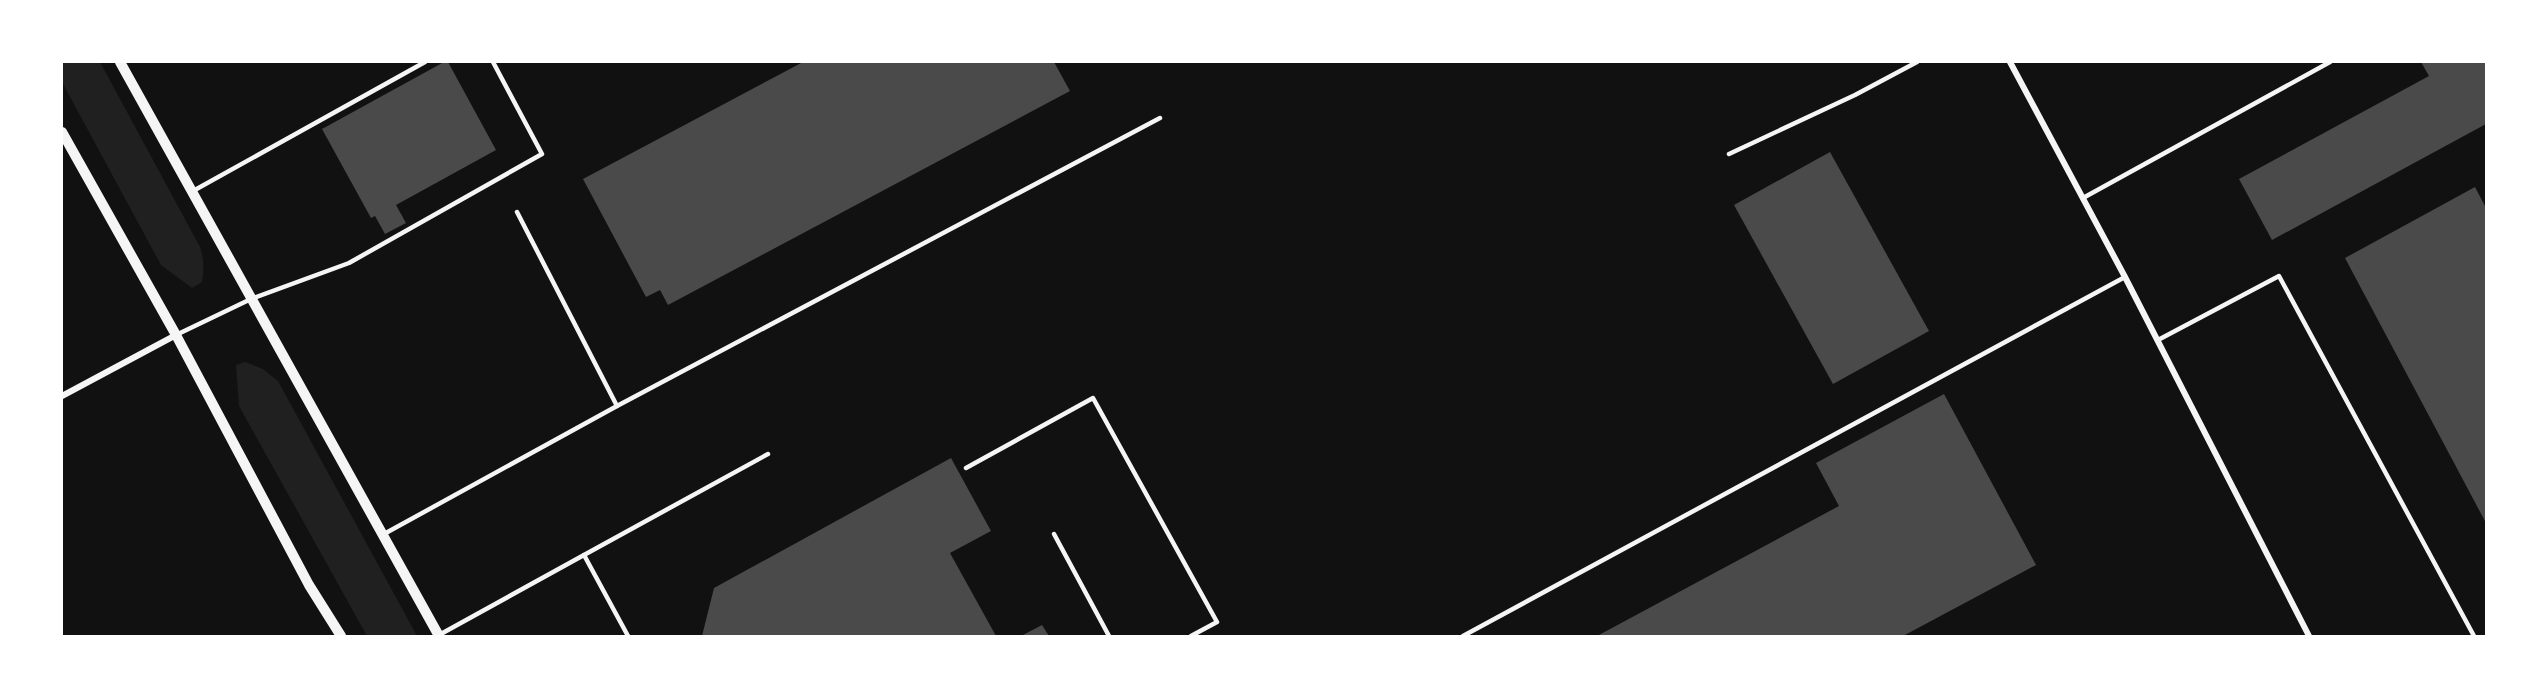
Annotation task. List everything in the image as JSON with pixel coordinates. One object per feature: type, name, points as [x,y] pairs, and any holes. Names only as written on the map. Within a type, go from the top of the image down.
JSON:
[{"type":"street","points":[[120,62],[439,636]]},
{"type":"street","points":[[2010,62],[2158,340],[2309,636]]},
{"type":"street","points":[[62,132],[176,335],[309,585],[341,636]]},
{"type":"street","points":[[62,396],[176,335]]},
{"type":"lane","points":[[193,191],[425,62]]},
{"type":"lane","points":[[176,335],[251,299],[349,263],[542,154],[493,62]]},
{"type":"lane","points":[[1729,153],[1856,95],[1917,62]]},
{"type":"lane","points":[[2083,198],[2330,62]]},
{"type":"lane","points":[[382,535],[617,406],[1160,118]]},
{"type":"lane","points":[[517,212],[617,406]]},
{"type":"lane","points":[[2158,340],[2279,276],[2474,636]]},
{"type":"lane","points":[[1463,636],[2125,277]]},
{"type":"lane","points":[[966,468],[1094,398],[1217,622],[1191,636]]},
{"type":"lane","points":[[439,636],[768,454]]},
{"type":"lane","points":[[1054,534],[1109,636]]},
{"type":"lane","points":[[584,555],[628,636]]},
{"type":"shaded area","points":[[62,62],[100,62],[200,247],[203,264],[202,282],[192,288],[161,265],[62,82]]},
{"type":"shaded area","points":[[245,362],[263,369],[278,381],[417,636],[367,636],[239,406],[236,365]]},
{"type":"building","points":[[444,62],[448,62],[496,150],[396,205],[406,223],[385,234],[375,216],[371,218],[322,129]]},
{"type":"building","points":[[803,62],[1054,62],[1070,91],[668,305],[660,290],[646,297],[583,179]]},
{"type":"building","points":[[2421,62],[2486,62],[2486,124],[2272,240],[2239,179],[2429,76]]},
{"type":"building","points":[[1830,152],[1929,331],[1833,384],[1734,205]]},
{"type":"building","points":[[2475,187],[2486,208],[2486,523],[2345,258]]},
{"type":"building","points":[[1944,394],[2036,565],[1903,636],[1597,636],[1839,506],[1816,463]]},
{"type":"building","points":[[951,458],[991,531],[950,553],[996,636],[702,636],[714,588]]},
{"type":"building","points":[[1042,625],[1049,636],[1021,636]]}]
